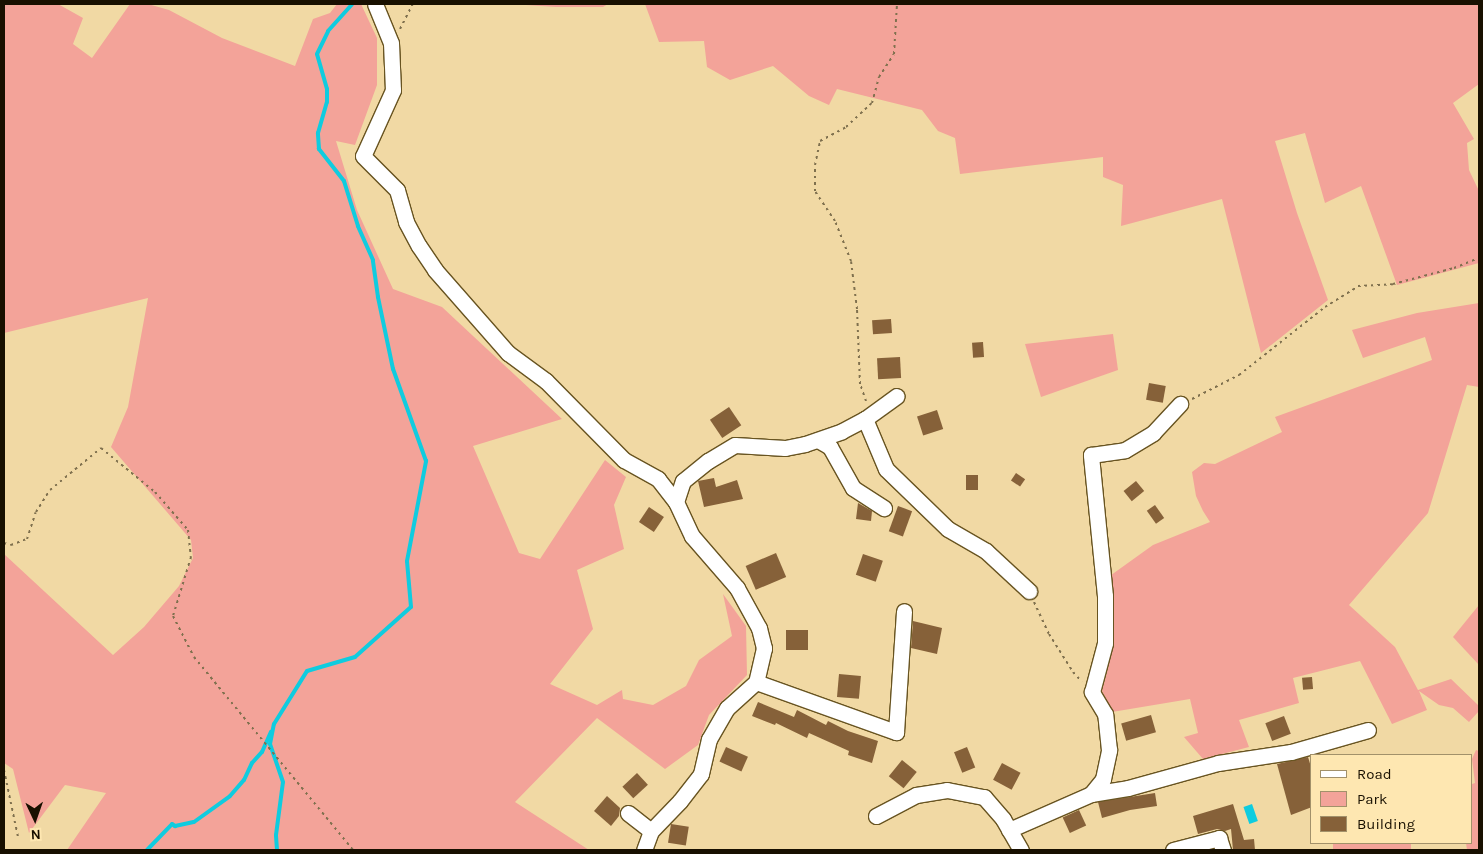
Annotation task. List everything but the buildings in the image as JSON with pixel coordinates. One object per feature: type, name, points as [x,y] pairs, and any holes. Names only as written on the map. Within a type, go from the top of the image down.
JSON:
[{"type":"street","points":[[375,4],[391,43],[393,90],[363,156],[398,190],[406,222],[435,270],[508,353],[546,381],[624,460],[658,479],[676,502],[692,536],[737,588],[759,628],[764,648],[756,682],[727,708],[709,739],[701,774],[680,802],[651,831],[644,850]]},
{"type":"street","points":[[676,502],[683,481],[708,461],[735,445],[785,448],[818,440],[842,432],[868,417],[897,396]]},
{"type":"street","points":[[1091,794],[1103,779],[1109,750],[1105,714],[1092,692],[1105,643],[1104,596],[1091,454],[1125,450],[1153,433],[1180,404]]},
{"type":"street","points":[[868,417],[886,469],[948,529],[986,551],[1029,591]]},
{"type":"street","points":[[818,440],[830,447],[853,488],[884,508]]},
{"type":"street","points":[[756,682],[896,732],[904,611]]},
{"type":"street","points":[[1009,830],[1091,794],[1128,788],[1218,763],[1291,752],[1368,730]]},
{"type":"street","points":[[876,816],[916,795],[947,790],[984,797],[1003,819],[1021,850]]},
{"type":"street","points":[[628,813],[651,831]]},
{"type":"street","points":[[1173,850],[1219,838],[1223,850]]},
{"type":"path","points":[[391,43],[413,4]]},
{"type":"path","points":[[868,417],[860,384],[857,309],[852,261],[835,221],[815,191],[815,164],[820,141],[846,127],[872,103],[879,78],[894,54],[897,4]]},
{"type":"path","points":[[1180,404],[1239,376],[1325,307],[1358,286],[1392,284],[1454,268],[1479,258]]},
{"type":"path","points":[[4,543],[10,545],[27,539],[36,512],[50,490],[101,448],[155,492],[188,530],[191,557],[173,616],[194,656],[353,850]]},
{"type":"path","points":[[1029,591],[1049,634],[1068,665],[1092,692]]},
{"type":"path","points":[[4,770],[18,837]]},
{"type":"green space","points":[[4,4],[58,4],[83,18],[73,44],[92,58],[130,4],[148,4],[169,10],[222,38],[295,66],[313,19],[330,13],[337,4],[361,4],[377,38],[377,85],[355,145],[336,141],[357,210],[393,289],[442,307],[562,419],[473,446],[519,553],[540,559],[605,460],[626,477],[614,505],[624,549],[577,570],[593,629],[550,684],[597,705],[622,690],[623,699],[653,705],[686,686],[699,660],[732,636],[723,594],[746,626],[747,675],[709,715],[698,745],[665,769],[597,718],[515,802],[589,850],[67,850],[106,793],[65,785],[29,833],[13,769],[4,763],[4,554],[113,655],[144,627],[179,586],[193,558],[191,540],[111,447],[128,407],[148,298],[4,333]]},
{"type":"green space","points":[[511,4],[608,4],[603,7],[556,7]]},
{"type":"green space","points":[[645,4],[1479,4],[1479,84],[1453,103],[1474,139],[1467,143],[1469,170],[1479,191],[1479,263],[1397,285],[1361,186],[1325,203],[1305,133],[1275,141],[1297,213],[1328,300],[1261,353],[1222,199],[1121,226],[1123,185],[1103,177],[1103,157],[960,174],[955,138],[938,131],[922,110],[837,89],[829,105],[809,96],[773,66],[730,80],[707,67],[704,41],[659,42]]},
{"type":"green space","points":[[1479,303],[1479,387],[1467,385],[1428,513],[1349,605],[1395,647],[1418,690],[1451,679],[1479,706],[1479,711],[1469,722],[1453,708],[1439,705],[1419,691],[1427,710],[1392,724],[1360,661],[1293,678],[1299,703],[1239,720],[1249,747],[1203,759],[1184,737],[1198,733],[1190,699],[1112,712],[1102,691],[1114,644],[1107,578],[1153,545],[1210,522],[1196,496],[1192,472],[1204,463],[1215,464],[1282,432],[1275,417],[1432,360],[1425,337],[1363,358],[1352,330],[1417,313]]},
{"type":"green space","points":[[1113,334],[1118,370],[1041,397],[1025,344]]},
{"type":"green space","points":[[1479,605],[1479,665],[1453,637]]},
{"type":"green space","points":[[1476,750],[1479,751],[1479,850],[1467,850],[1466,844],[1473,844],[1473,784],[1475,783],[1473,757]]},
{"type":"green space","points":[[1333,844],[1411,844],[1411,850],[1333,850]]},
{"type":"water","points":[[1252,804],[1258,821],[1249,824],[1243,807]]},
{"type":"waterway","points":[[277,850],[276,835],[283,782],[270,744],[274,724],[307,671],[355,657],[411,607],[407,561],[426,461],[393,369],[378,297],[373,260],[358,226],[344,181],[319,149],[318,133],[327,102],[327,89],[317,54],[328,31],[352,4]]},
{"type":"waterway","points":[[147,850],[172,824],[175,826],[194,822],[230,796],[244,780],[252,763],[262,752],[271,732]]}]
